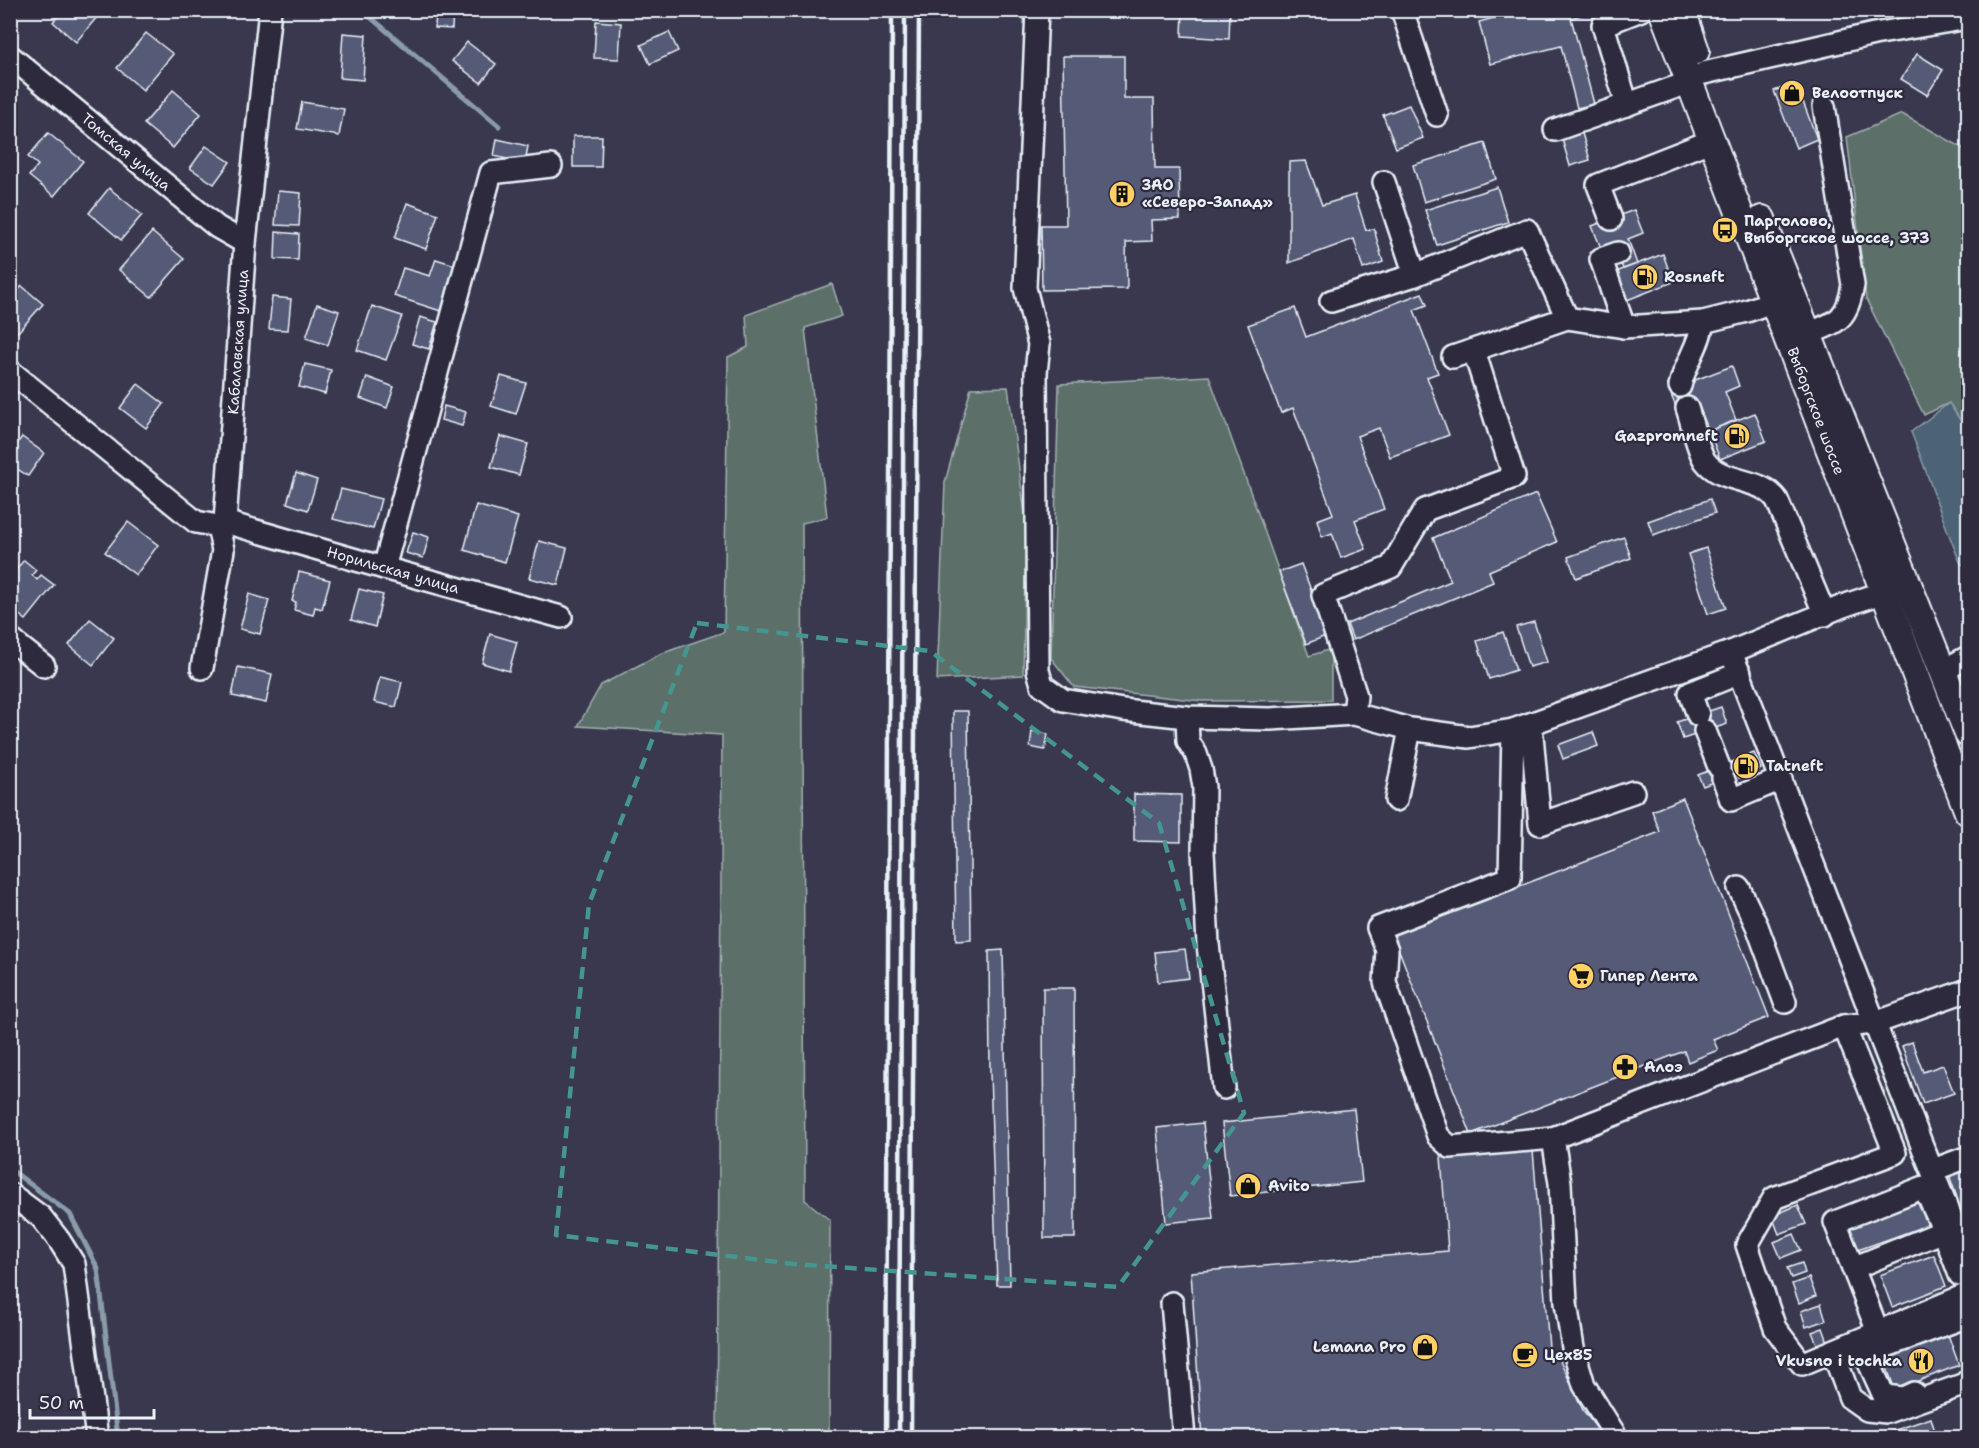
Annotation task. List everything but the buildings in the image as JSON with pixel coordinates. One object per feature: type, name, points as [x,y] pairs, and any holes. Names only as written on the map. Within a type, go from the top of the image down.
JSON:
[{"type":"main road","name":"Выборгское шоссе","points":[[1662,10],[1697,77],[1807,334],[1968,734]]},
{"type":"main road","name":"Выборгское шоссе","points":[[1682,10],[1713,140],[1884,592],[1966,798]]},
{"type":"street","name":"Кабаловская улица","points":[[202,668],[223,550],[221,524],[245,243],[270,10]]},
{"type":"street","points":[[1037,10],[1025,288],[1039,344],[1036,374],[1038,670],[1042,685],[1063,700],[1123,710],[1188,717],[1270,719],[1354,714],[1410,729],[1469,736],[1522,727],[1731,652],[1884,592]]},
{"type":"street","points":[[1402,10],[1437,116]]},
{"type":"street","points":[[1627,105],[1603,25],[1641,10]]},
{"type":"street","points":[[1555,130],[1697,77],[1874,34],[1968,18]]},
{"type":"street","name":"Томская улица","points":[[10,56],[217,227],[245,243]]},
{"type":"street","points":[[1807,334],[1837,321],[1849,306],[1853,285],[1824,106]]},
{"type":"street","points":[[1611,219],[1598,185],[1713,140]]},
{"type":"street","points":[[384,568],[491,173],[550,166]]},
{"type":"street","points":[[1384,182],[1415,274]]},
{"type":"street","points":[[1331,301],[1415,274],[1527,230],[1567,318]]},
{"type":"street","points":[[1618,253],[1601,259],[1624,327]]},
{"type":"street","points":[[1453,357],[1567,318],[1624,327],[1703,322],[1747,311],[1774,301]]},
{"type":"street","points":[[1680,386],[1683,372],[1702,330],[1703,322]]},
{"type":"street","points":[[1354,714],[1356,696],[1323,595],[1391,567],[1425,510],[1514,477],[1474,351]]},
{"type":"street","name":"Норильская улица","points":[[10,371],[196,522],[221,524],[561,617]]},
{"type":"street","points":[[1687,408],[1704,460],[1725,476],[1764,487],[1777,500],[1825,615]]},
{"type":"street","points":[[10,639],[44,666]]},
{"type":"street","points":[[1731,652],[1933,1170],[1966,1276]]},
{"type":"street","points":[[1942,671],[1968,657]]},
{"type":"street","points":[[1740,673],[1690,693],[1731,800],[1781,779]]},
{"type":"street","points":[[1188,717],[1188,741],[1198,762],[1204,787],[1203,852],[1208,944],[1224,1088]]},
{"type":"street","points":[[1522,727],[1540,824],[1633,792]]},
{"type":"street","points":[[1522,727],[1510,878],[1378,928],[1387,950],[1385,982],[1438,1136],[1450,1147],[1553,1138],[1844,1026],[1875,1023],[1968,990]]},
{"type":"street","points":[[1396,800],[1410,729]]},
{"type":"street","points":[[1739,888],[1757,926],[1785,1002]]},
{"type":"street","points":[[1844,1026],[1895,1153]]},
{"type":"street","points":[[1553,1138],[1560,1183],[1566,1303],[1573,1348],[1584,1385],[1617,1437]]},
{"type":"street","points":[[1921,1143],[1774,1198],[1747,1245],[1775,1328],[1802,1364],[1878,1332],[1966,1276]]},
{"type":"street","points":[[1933,1170],[1968,1157]]},
{"type":"street","points":[[1878,1332],[1835,1222],[1924,1187],[1966,1276]]},
{"type":"street","points":[[10,1194],[41,1217],[74,1264],[97,1437]]},
{"type":"street","points":[[1853,1268],[1944,1232]]},
{"type":"street","points":[[1172,1303],[1184,1437]]},
{"type":"street","points":[[1833,1352],[1865,1354],[1960,1319],[1968,1306]]},
{"type":"street","points":[[1833,1352],[1850,1398],[1867,1410],[1887,1412],[1965,1384],[1968,1380]]},
{"type":"street","points":[[1865,1354],[1884,1396],[1903,1398],[1968,1373]]},
{"type":"highlighted area","points":[[697,623],[930,651],[1159,823],[1244,1113],[1118,1287],[794,1264],[556,1235],[589,904]]},
{"type":"green space","points":[[1902,114],[1968,151],[1968,432],[1949,403],[1924,415],[1866,299],[1847,137]]},
{"type":"green space","points":[[832,284],[842,316],[805,328],[827,517],[802,523],[805,1200],[830,1220],[829,1437],[717,1437],[722,735],[578,726],[601,685],[660,654],[724,632],[728,357],[748,347],[746,315]]},
{"type":"green space","points":[[1209,376],[1309,656],[1331,649],[1331,700],[1202,701],[1074,687],[1051,658],[1059,384]]},
{"type":"green space","points":[[1008,387],[1026,521],[1023,675],[937,680],[945,482],[971,388]]},
{"type":"water","points":[[1949,403],[1968,432],[1968,566],[1961,564],[1911,432]]},
{"type":"waterway","points":[[362,10],[499,126]]},
{"type":"waterway","points":[[10,1169],[70,1214],[98,1269],[118,1438]]},
{"type":"railway","points":[[886,1438],[892,10]]},
{"type":"railway","points":[[899,1438],[905,10]]},
{"type":"railway","points":[[911,1438],[919,10]]},
{"type":"place","name":"Велоотпуск","points":[[1792,93]]},
{"type":"place","name":"ЗАО «Северо-Запад»","points":[[1122,194]]},
{"type":"place","name":"Парголово, Выборгское шоссе, 373","points":[[1725,230]]},
{"type":"place","name":"Rosneft","points":[[1645,277]]},
{"type":"place","name":"Gazpromneft","points":[[1737,436]]},
{"type":"place","name":"Tatneft","points":[[1746,766]]},
{"type":"place","name":"Гипер Лента","points":[[1581,976]]},
{"type":"place","name":"Алоэ","points":[[1625,1067]]},
{"type":"place","name":"Avito","points":[[1248,1186]]},
{"type":"place","name":"Lemana Pro","points":[[1425,1347]]},
{"type":"place","name":"Цех85","points":[[1525,1355]]},
{"type":"place","name":"Vkusno i tochka","points":[[1921,1361]]}]
